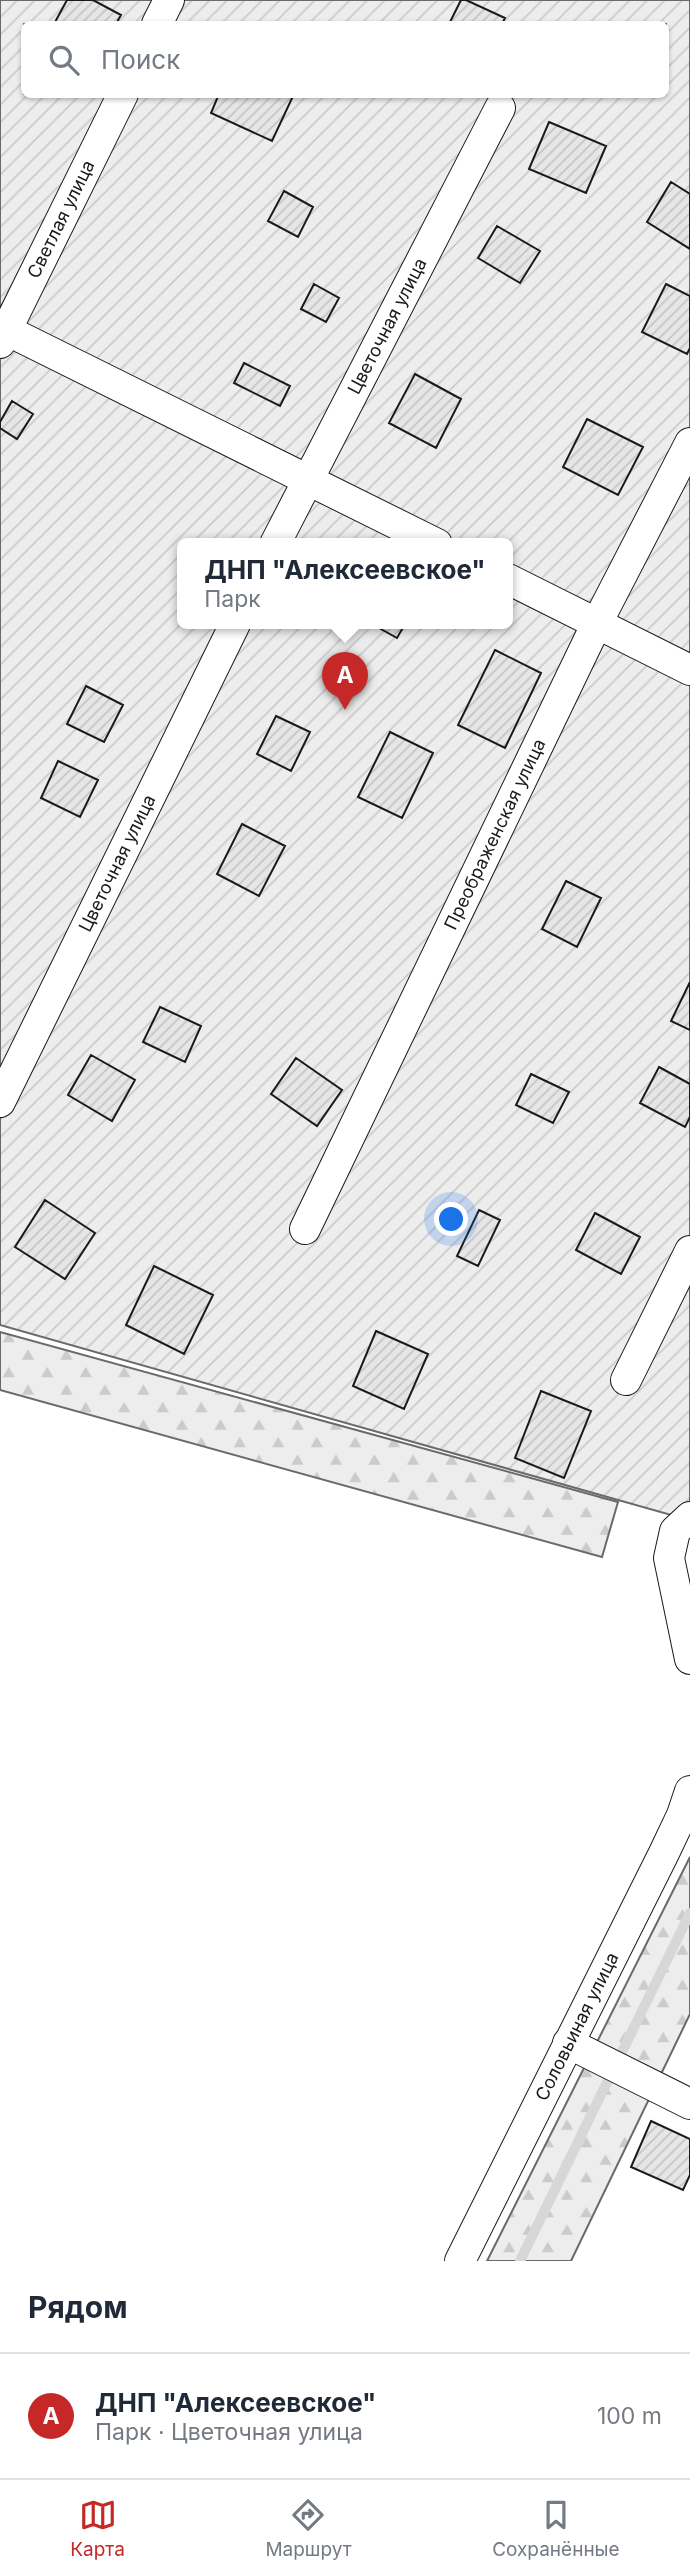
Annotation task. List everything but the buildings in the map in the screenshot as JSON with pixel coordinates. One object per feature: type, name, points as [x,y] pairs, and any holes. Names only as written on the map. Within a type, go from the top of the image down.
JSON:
[{"type":"street","points":[[158,21],[169,0]]},
{"type":"street","name":"Светлая улица","points":[[2,333],[120,98]]},
{"type":"street","name":"Цветочная улица","points":[[278,538],[500,108]]},
{"type":"street","points":[[2,333],[425,538]]},
{"type":"street","name":"Преображенская улица","points":[[305,1229],[597,623],[690,443]]},
{"type":"street","points":[[513,581],[690,670]]},
{"type":"street","name":"Цветочная улица","points":[[0,1102],[233,629]]},
{"type":"street","points":[[626,1380],[690,1251]]},
{"type":"street","points":[[690,1517],[675,1531],[669,1558],[690,1659]]},
{"type":"street","name":"Соловьиная улица","points":[[460,2261],[664,1853],[690,1791]]},
{"type":"street","points":[[568,2043],[690,2104]]},
{"type":"green space","points":[[0,0],[690,0],[690,1505],[671,1515],[0,1325]]},
{"type":"green space","points":[[0,1332],[618,1502],[602,1557],[0,1390]]},
{"type":"green space","points":[[690,1857],[690,2014],[571,2261],[487,2261]]},
{"type":"waterway","points":[[620,2056],[690,1913]]},
{"type":"waterway","points":[[520,2261],[611,2074]]},
{"type":"place","name":"ДНП \"Алексеевское\"","points":[[345,710]]}]
